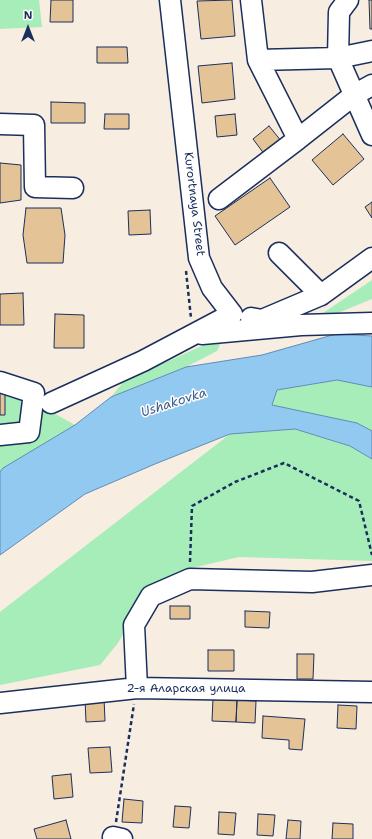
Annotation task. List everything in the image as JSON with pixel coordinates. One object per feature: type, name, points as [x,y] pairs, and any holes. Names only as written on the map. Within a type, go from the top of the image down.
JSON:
[{"type":"street","name":"Kurortnaya Street","points":[[170,0],[199,258],[212,288],[232,314]]},
{"type":"street","points":[[251,0],[258,60],[298,139]]},
{"type":"street","points":[[348,0],[339,12],[338,58],[372,135]]},
{"type":"street","points":[[258,60],[338,58],[372,51]]},
{"type":"street","points":[[219,199],[354,95],[372,85]]},
{"type":"street","points":[[0,124],[34,125],[35,187],[73,188]]},
{"type":"street","points":[[279,253],[321,295]]},
{"type":"street","points":[[51,404],[143,361],[232,314],[262,320],[321,295],[372,258]]},
{"type":"street","points":[[192,335],[301,325],[372,323]]},
{"type":"street","points":[[0,382],[34,393],[29,432],[0,435]]},
{"type":"street","points":[[137,688],[134,625],[151,596],[190,579],[312,582],[372,575]]},
{"type":"street","name":"2-я Аларская улица","points":[[0,704],[137,688],[372,692]]},
{"type":"path","points":[[190,579],[192,506],[234,482],[284,463],[359,501],[372,555]]},
{"type":"path","points":[[118,838],[137,688]]},
{"type":"green space","points":[[0,0],[39,0],[42,27],[0,29]]},
{"type":"green space","points":[[372,280],[372,299],[323,319],[321,316],[323,313]]},
{"type":"green space","points":[[224,336],[217,351],[186,367],[111,397],[124,381]]},
{"type":"green space","points":[[337,380],[372,387],[372,431],[357,423],[272,406],[277,390]]},
{"type":"green space","points":[[0,383],[75,425],[0,472]]},
{"type":"green space","points":[[295,429],[350,446],[372,459],[372,561],[239,557],[179,571],[152,585],[118,643],[100,665],[0,685],[0,612],[230,434]]},
{"type":"water","name":"Ushakovka","points":[[336,334],[372,336],[372,387],[337,380],[277,390],[272,405],[357,423],[372,431],[372,459],[350,446],[295,429],[230,434],[85,494],[0,555],[0,472],[3,468],[75,425],[111,397],[186,367],[262,355]]},
{"type":"building","points":[[51,0],[73,0],[73,22],[50,22]]},
{"type":"building","points":[[232,0],[235,36],[201,39],[197,1]]},
{"type":"building","points":[[369,0],[372,0],[372,29],[370,29]]},
{"type":"building","points":[[97,47],[127,47],[128,63],[97,63]]},
{"type":"building","points":[[232,63],[235,99],[202,103],[198,66]]},
{"type":"building","points":[[51,102],[85,103],[85,123],[51,123]]},
{"type":"building","points":[[105,114],[129,114],[129,129],[104,129]]},
{"type":"building","points":[[235,114],[237,135],[217,137],[215,116]]},
{"type":"building","points":[[269,126],[282,142],[265,155],[253,139]]},
{"type":"building","points":[[343,134],[364,159],[333,185],[312,160]]},
{"type":"building","points":[[0,163],[21,165],[21,200],[0,203]]},
{"type":"building","points":[[270,178],[290,207],[235,245],[215,216]]},
{"type":"building","points":[[372,202],[372,218],[365,207]]},
{"type":"building","points":[[26,208],[61,208],[65,235],[63,263],[27,263],[23,235]]},
{"type":"building","points":[[150,210],[151,234],[129,235],[128,211]]},
{"type":"building","points":[[23,293],[24,325],[0,325],[0,294]]},
{"type":"building","points":[[55,314],[84,315],[84,348],[54,348]]},
{"type":"building","points":[[0,385],[5,385],[5,415],[0,415]]},
{"type":"building","points":[[170,606],[190,606],[190,619],[170,619]]},
{"type":"building","points":[[245,611],[270,612],[269,628],[245,627]]},
{"type":"building","points":[[208,650],[234,650],[234,671],[208,671]]},
{"type":"building","points":[[297,654],[314,654],[313,679],[297,679]]},
{"type":"building","points":[[104,698],[105,721],[86,722],[85,699]]},
{"type":"building","points":[[213,698],[237,700],[236,722],[212,721]]},
{"type":"building","points":[[237,700],[256,701],[255,723],[236,722]]},
{"type":"building","points":[[338,705],[357,706],[356,729],[337,728]]},
{"type":"building","points":[[263,716],[305,719],[302,750],[289,749],[289,740],[262,738]]},
{"type":"building","points":[[110,747],[112,772],[90,773],[88,748]]},
{"type":"building","points":[[71,774],[73,797],[54,799],[52,776]]},
{"type":"building","points":[[124,799],[143,801],[142,823],[122,822]]},
{"type":"building","points":[[175,806],[191,807],[189,828],[173,827]]},
{"type":"building","points":[[219,812],[236,813],[234,835],[218,834]]},
{"type":"building","points":[[258,814],[275,815],[273,836],[257,835]]},
{"type":"building","points":[[66,820],[71,839],[37,839],[34,829]]},
{"type":"building","points":[[288,820],[301,821],[300,839],[286,839]]},
{"type":"building","points":[[333,823],[353,824],[353,839],[332,839]]}]
